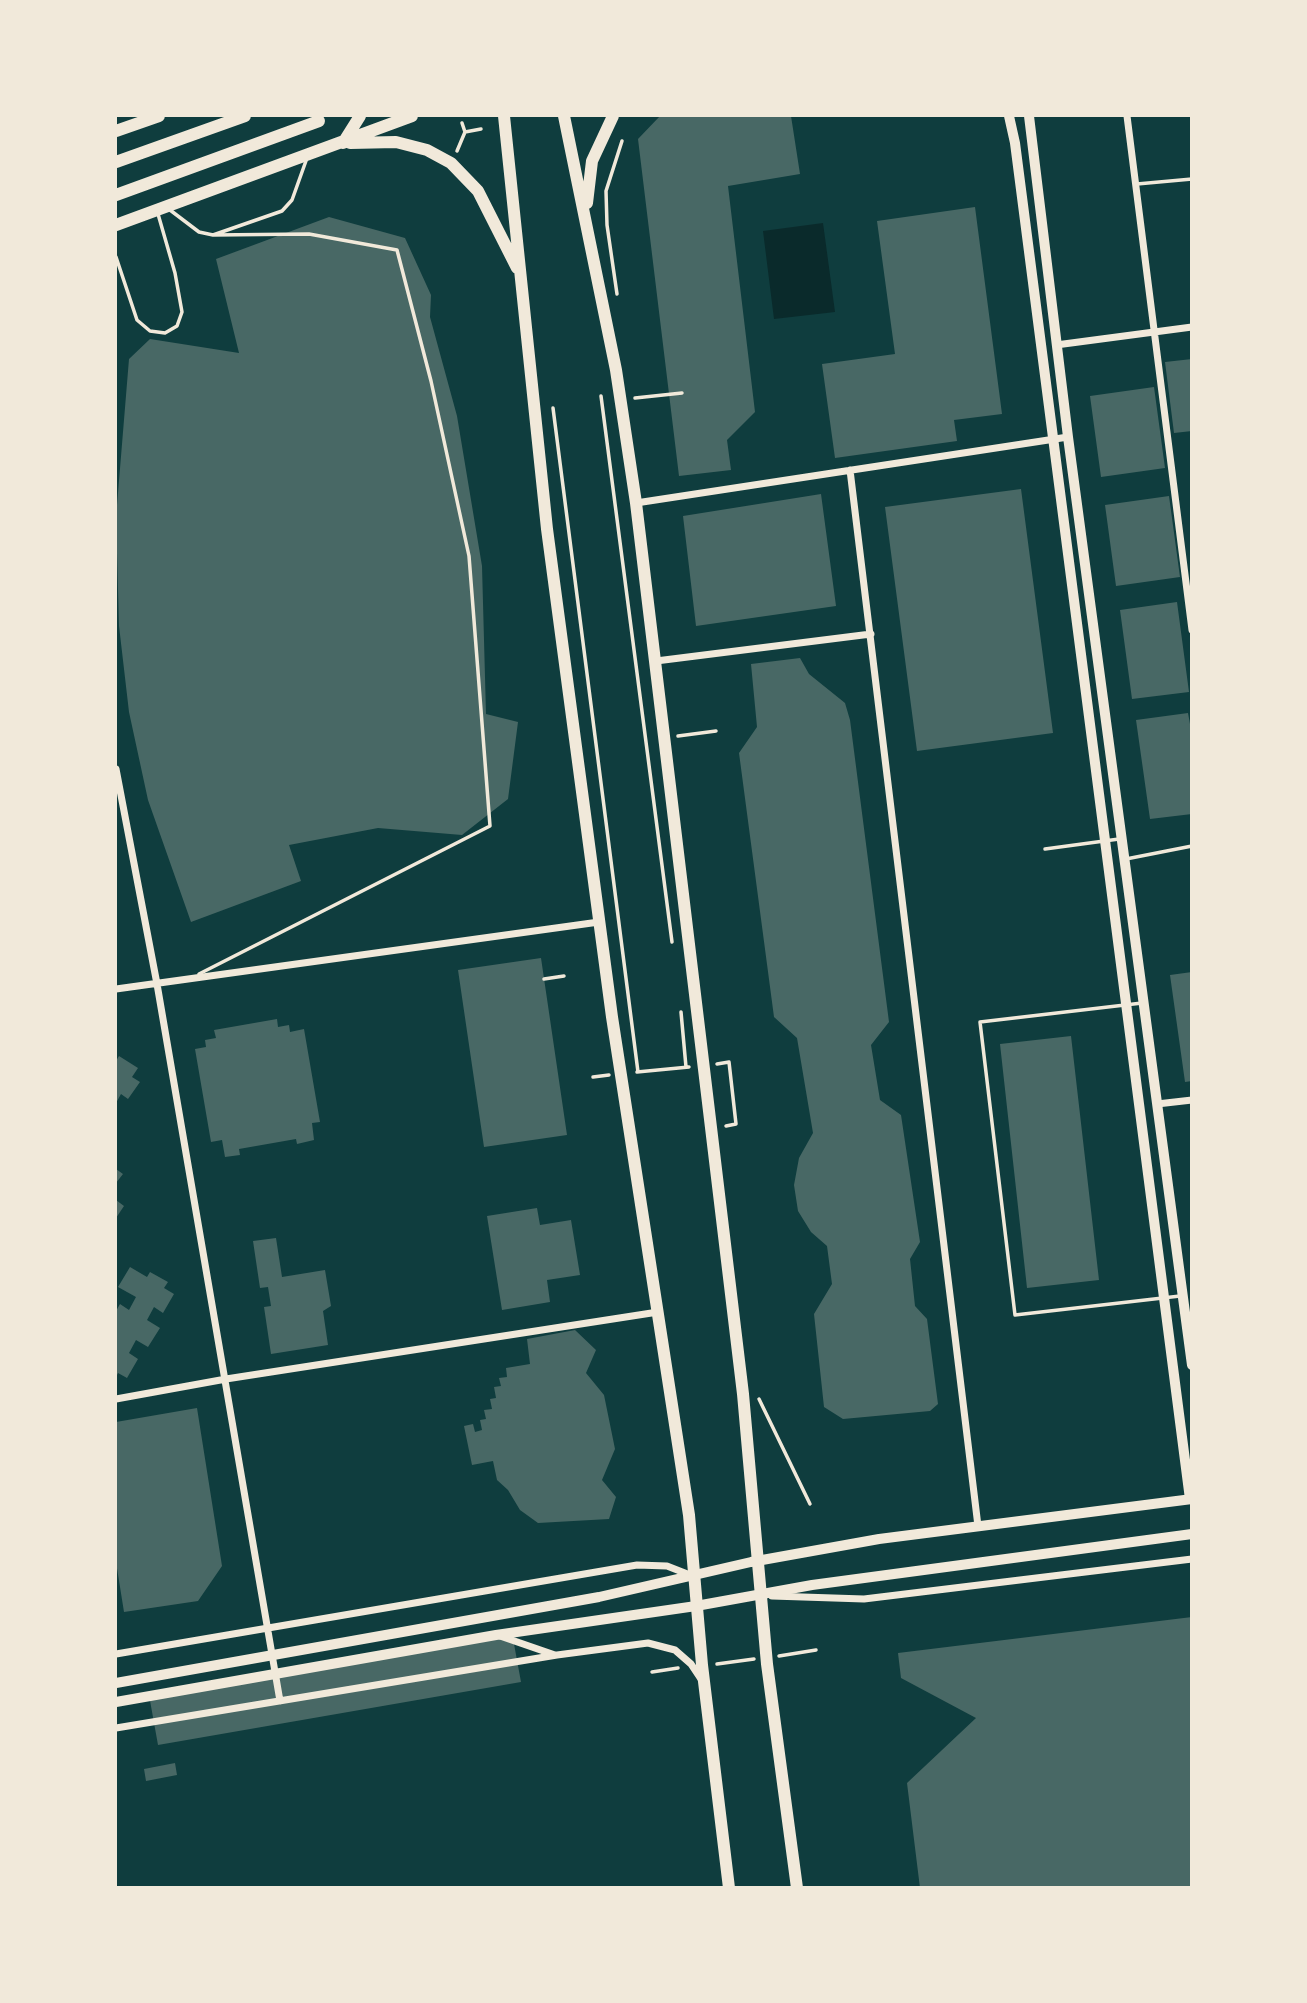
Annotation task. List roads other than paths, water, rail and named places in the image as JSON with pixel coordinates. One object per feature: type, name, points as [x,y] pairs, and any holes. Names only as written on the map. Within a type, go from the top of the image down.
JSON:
[{"type":"highway","points":[[116,131],[159,116]]},
{"type":"highway","points":[[116,162],[245,116]]},
{"type":"highway","points":[[343,143],[360,116]]},
{"type":"highway","points":[[116,225],[412,116]]},
{"type":"highway","points":[[504,116],[547,529],[599,922],[685,1487],[694,1576],[697,1666],[704,1682],[729,1888]]},
{"type":"highway","points":[[564,116],[616,370],[636,503],[743,1394],[760,1595],[797,1888]]},
{"type":"highway","points":[[587,235],[589,173],[613,116]]},
{"type":"highway","points":[[116,195],[319,121]]},
{"type":"highway","points":[[343,143],[396,142],[427,150],[452,163],[478,191],[502,233],[522,280]]},
{"type":"main road","points":[[116,1683],[613,1594],[757,1561],[879,1539],[1191,1499]]},
{"type":"main road","points":[[116,1702],[496,1635],[696,1606],[864,1577],[1192,1534]]},
{"type":"street","points":[[1009,116],[1016,143],[1052,439],[1191,1499]]},
{"type":"street","points":[[1029,116],[1068,437],[1192,1364]]},
{"type":"street","points":[[1127,116],[1192,630]]},
{"type":"street","points":[[1056,345],[1192,327]]},
{"type":"street","points":[[636,503],[1068,437]]},
{"type":"street","points":[[850,470],[978,1526]]},
{"type":"street","points":[[656,661],[871,634]]},
{"type":"street","points":[[116,769],[157,984],[280,1701]]},
{"type":"street","points":[[116,989],[599,922]]},
{"type":"street","points":[[1157,1104],[1192,1100]]},
{"type":"street","points":[[116,1399],[226,1379],[658,1312]]},
{"type":"street","points":[[760,1595],[864,1599],[1192,1559]]},
{"type":"street","points":[[116,1654],[637,1565],[667,1566],[694,1576]]},
{"type":"street","points":[[496,1635],[557,1655]]},
{"type":"street","points":[[116,1728],[557,1655],[648,1643],[675,1650],[697,1666]]},
{"type":"lane","points":[[213,235],[282,211],[288,206],[308,156]]},
{"type":"lane","points":[[1135,184],[1192,179]]},
{"type":"lane","points":[[161,208],[199,232],[213,235],[309,234],[397,250],[431,381],[469,555],[490,826],[189,979]]},
{"type":"lane","points":[[116,257],[137,320],[150,331],[165,333],[177,326],[182,312],[161,208]]},
{"type":"lane","points":[[1045,849],[1121,839]]},
{"type":"lane","points":[[1124,860],[1192,846]]},
{"type":"lane","points":[[1143,1003],[979,1021],[1015,1315],[1182,1296]]},
{"type":"water","points":[[823,223],[835,312],[774,319],[763,231]]}]
